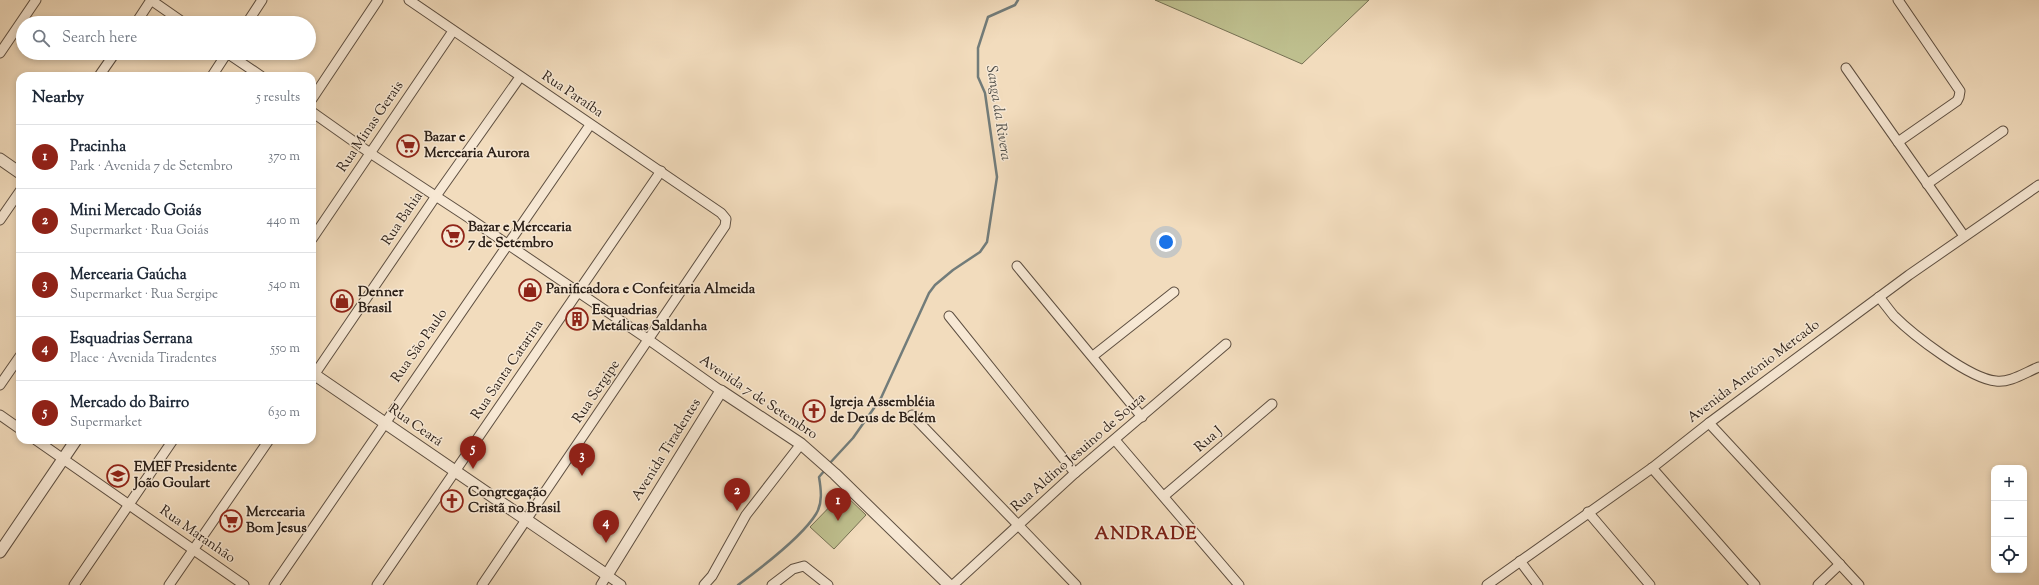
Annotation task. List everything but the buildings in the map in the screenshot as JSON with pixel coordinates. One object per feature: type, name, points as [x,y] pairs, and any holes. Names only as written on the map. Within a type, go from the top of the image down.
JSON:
[{"type":"street","points":[[25,16],[36,0]]},
{"type":"street","points":[[141,16],[151,0],[174,16]]},
{"type":"street","points":[[252,16],[262,0]]},
{"type":"street","points":[[316,93],[378,0]]},
{"type":"street","name":"Rua Paraíba","points":[[409,0],[721,213]]},
{"type":"street","points":[[1898,0],[1960,91],[1957,101],[1898,142]]},
{"type":"street","points":[[0,53],[16,29]]},
{"type":"street","name":"Rua Minas Gerais","points":[[316,233],[453,30]]},
{"type":"street","points":[[102,72],[110,60]]},
{"type":"street","points":[[215,72],[222,60]]},
{"type":"street","points":[[237,60],[255,72]]},
{"type":"street","points":[[1846,68],[1964,236]]},
{"type":"street","name":"Rua Bahia","points":[[316,371],[520,77]]},
{"type":"street","name":"Avenida 7 de Setembro","points":[[316,115],[370,153],[436,196],[801,444],[824,463],[949,585]]},
{"type":"street","name":"Rua São Paulo","points":[[274,585],[384,422],[590,125]]},
{"type":"street","points":[[1928,184],[2003,131]]},
{"type":"street","points":[[0,159],[16,170]]},
{"type":"street","name":"Rua Santa Catarina","points":[[378,585],[661,171]]},
{"type":"street","name":"Avenida Antônio Mercado","points":[[1487,585],[1652,468],[1709,423],[1879,297],[2039,184]]},
{"type":"street","points":[[0,220],[16,197]]},
{"type":"street","name":"Rua Sergipe","points":[[482,585],[725,226],[726,219],[721,213]]},
{"type":"street","points":[[1017,266],[1142,417]]},
{"type":"street","points":[[1093,356],[1174,292]]},
{"type":"street","points":[[1879,297],[1894,316],[1927,343],[1976,375],[1997,382],[2009,380],[2039,367]]},
{"type":"street","points":[[949,316],[1075,473]]},
{"type":"street","name":"Rua Aldino Jesuino de Souza","points":[[953,585],[1075,473],[1226,344]]},
{"type":"street","points":[[0,385],[16,362]]},
{"type":"street","name":"Rua Ceará","points":[[316,377],[527,520],[604,580],[620,585]]},
{"type":"street","name":"Avenida Tiradentes","points":[[604,580],[721,391]]},
{"type":"street","name":"Rua J","points":[[1164,496],[1272,404]]},
{"type":"street","points":[[0,415],[16,426]]},
{"type":"street","points":[[912,415],[1076,585]]},
{"type":"street","points":[[1709,423],[1859,585]]},
{"type":"street","points":[[1115,440],[1239,585]]},
{"type":"street","name":"Rua Maranhão","points":[[42,444],[244,585]]},
{"type":"street","points":[[0,552],[73,444]]},
{"type":"street","points":[[74,585],[170,444]]},
{"type":"street","points":[[169,585],[266,444]]},
{"type":"street","points":[[704,585],[712,576],[746,515],[801,444]]},
{"type":"street","points":[[1652,468],[1755,585]]},
{"type":"street","points":[[1588,512],[1650,585]]},
{"type":"street","points":[[1520,561],[1538,585]]},
{"type":"street","points":[[1818,585],[1840,564]]},
{"type":"street","points":[[772,585],[793,569],[804,566],[828,585]]},
{"type":"green space","points":[[1155,0],[1369,0],[1302,64]]},
{"type":"green space","points":[[843,493],[866,515],[834,549],[810,527]]},
{"type":"waterway","name":"Sanga da Rivera","points":[[829,464],[853,438],[881,398],[929,293],[935,285],[953,270],[980,252],[987,242],[997,177],[985,93],[978,77],[978,48],[988,17],[1015,5],[1018,0]]},
{"type":"waterway","name":"Sanga da Rivera","points":[[738,585],[780,552],[810,523],[820,505],[821,491],[819,477],[825,470]]},
{"type":"place","name":"Bazar e Mercearia Aurora","points":[[408,146]]},
{"type":"place","name":"Bazar e Mercearia 7 de Setembro","points":[[453,236]]},
{"type":"place","name":"Panificadora e Confeitaria Almeida","points":[[530,290]]},
{"type":"place","name":"Denner Brasil","points":[[342,301]]},
{"type":"place","name":"Esquadrias Metálicas Saldanha","points":[[577,319]]},
{"type":"place","name":"Igreja Assembléia de Deus de Belém","points":[[814,411]]},
{"type":"place","name":"Mercado do Bairro","points":[[473,469]]},
{"type":"place","name":"EMEF Presidente João Goulart","points":[[118,476]]},
{"type":"place","name":"Mercearia Gaúcha","points":[[582,476]]},
{"type":"place","name":"Congregação Cristã no Brasil","points":[[452,501]]},
{"type":"place","name":"Mini Mercado Goiás","points":[[737,511]]},
{"type":"place","name":"Mercearia Bom Jesus","points":[[231,521]]},
{"type":"place","name":"Pracinha","points":[[838,521]]},
{"type":"place","name":"Esquadrias Serrana","points":[[606,543]]},
{"type":"district","name":"ANDRADE","points":[[1146,535]]}]
